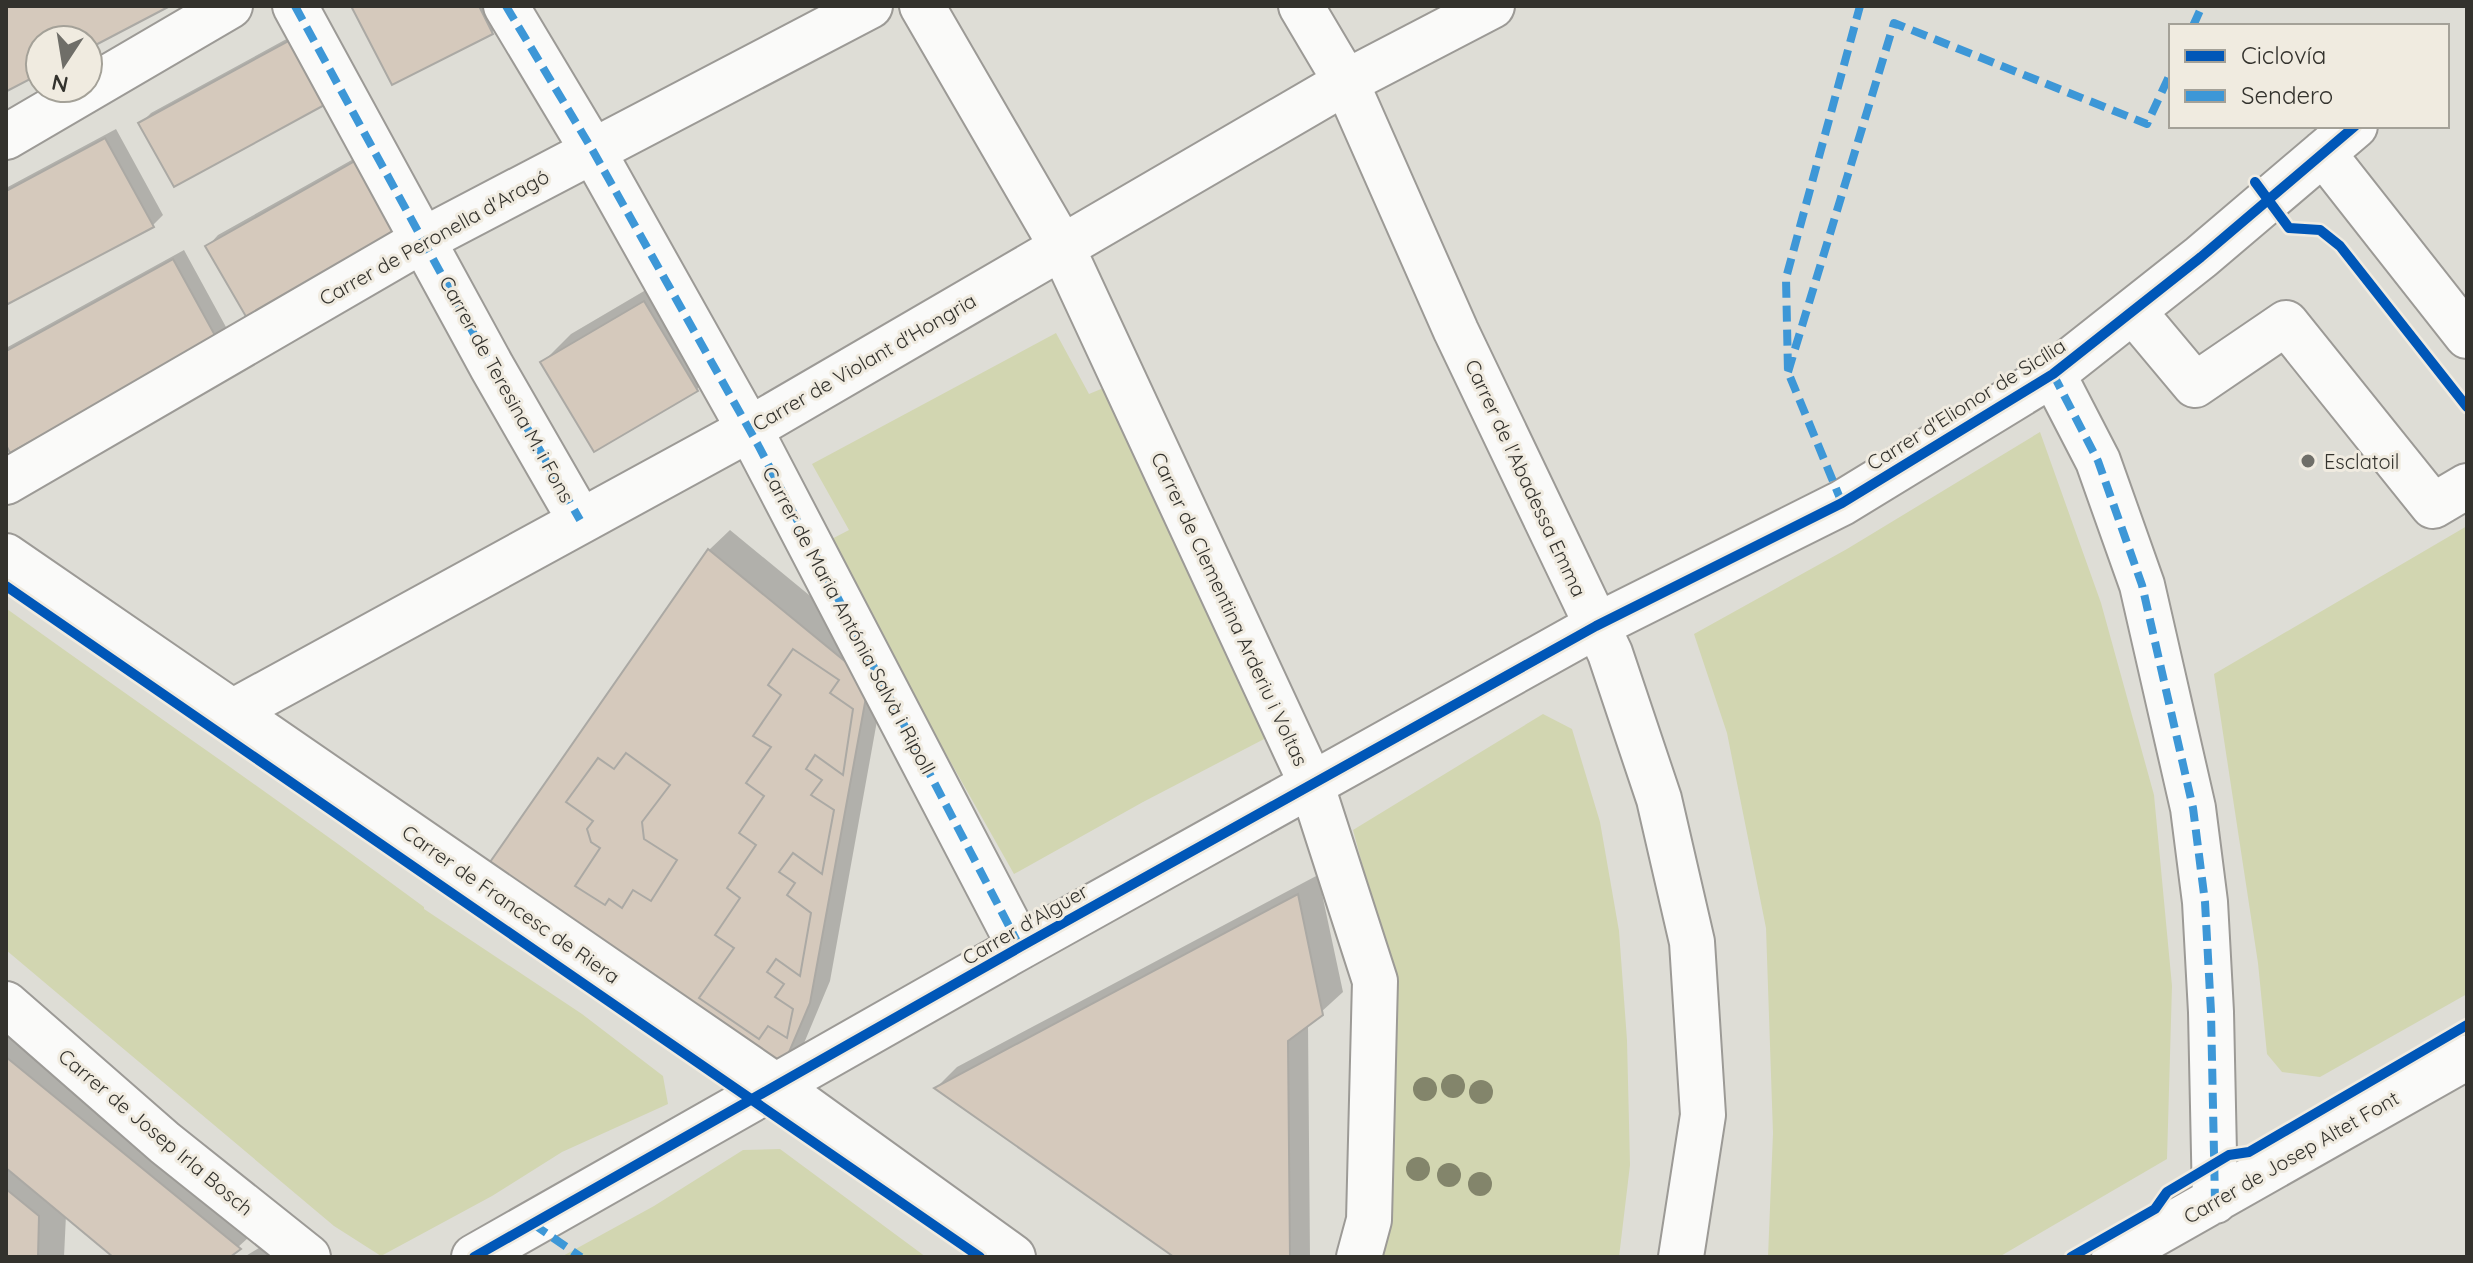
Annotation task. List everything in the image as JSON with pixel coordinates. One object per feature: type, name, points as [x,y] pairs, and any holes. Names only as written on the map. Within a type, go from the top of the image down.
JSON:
[{"type":"street","points":[[6,137],[230,6]]},
{"type":"street","name":"Carrer de Teresina M. i Fons","points":[[295,6],[492,367],[580,520]]},
{"type":"street","name":"Carrer de Maria Antónia Salvà i Ripoll","points":[[506,6],[593,151],[748,430],[1020,947]]},
{"type":"street","name":"Carrer de Peronella d'Aragó","points":[[6,482],[423,240],[870,6]]},
{"type":"street","name":"Carrer de Clementina Arderiu i Voltas","points":[[922,6],[1062,247],[1311,783],[1375,981],[1369,1220],[1359,1257]]},
{"type":"street","name":"Carrer de l'Abadessa Emma","points":[[1301,6],[1346,82],[1456,331],[1610,653],[1659,799],[1692,942],[1703,1115],[1681,1257]]},
{"type":"street","name":"Carrer de Violant d'Hongria","points":[[232,712],[748,430],[1346,82],[1492,6]]},
{"type":"street","points":[[2339,139],[2467,336]]},
{"type":"street","name":"Carrer d'Elionor de Sicília","points":[[1596,626],[1842,503],[2053,374],[2201,257],[2339,139]]},
{"type":"street","points":[[2133,311],[2195,385],[2286,323],[2433,506],[2467,486]]},
{"type":"street","points":[[2053,374],[2098,461],[2142,585],[2193,808],[2205,902],[2215,1201]]},
{"type":"street","name":"Carrer de Francesc de Riera","points":[[6,556],[776,1086],[1013,1257]]},
{"type":"street","name":"Carrer d'Alguer","points":[[474,1257],[1311,783],[1596,626]]},
{"type":"street","name":"Carrer de Josep Irla Bosch","points":[[6,1004],[165,1143],[308,1257]]},
{"type":"street","name":"Carrer de Josep Altet Font","points":[[2114,1257],[2467,1057]]},
{"type":"green space","points":[[1056,333],[1089,394],[1113,384],[1268,737],[1014,874],[826,542],[849,530],[812,464]]},
{"type":"green space","points":[[2040,432],[2101,603],[2154,795],[2172,986],[2167,1159],[1999,1257],[1768,1257],[1773,1133],[1766,928],[1727,733],[1694,634],[1847,549]]},
{"type":"green space","points":[[2467,526],[2467,994],[2320,1077],[2282,1072],[2267,1054],[2258,963],[2214,674]]},
{"type":"green space","points":[[7,609],[321,831],[424,909],[582,1014],[663,1076],[668,1104],[562,1152],[492,1196],[381,1256],[334,1226],[6,950]]},
{"type":"green space","points":[[1543,714],[1572,729],[1600,822],[1619,931],[1627,1040],[1630,1165],[1619,1257],[1380,1257],[1393,1190],[1395,987],[1353,830]]},
{"type":"green space","points":[[780,1149],[926,1257],[561,1257],[654,1206],[743,1150]]},
{"type":"building","points":[[6,6],[170,6],[104,41],[104,24],[24,24],[24,82],[7,91]]},
{"type":"building","points":[[351,6],[479,6],[493,34],[392,85]]},
{"type":"building","points":[[292,39],[328,103],[174,187],[138,123]]},
{"type":"building","points":[[105,138],[154,227],[6,305],[6,191]]},
{"type":"building","points":[[355,161],[398,234],[248,320],[205,246]]},
{"type":"building","points":[[173,259],[217,339],[10,453],[6,445],[6,351]]},
{"type":"building","points":[[644,301],[698,391],[594,452],[540,362]]},
{"type":"building","points":[[708,549],[869,681],[810,1003],[781,1071],[488,865]]},
{"type":"building","points":[[793,649],[839,680],[830,693],[853,709],[843,775],[815,755],[806,769],[822,780],[811,795],[834,810],[822,874],[793,853],[779,872],[795,883],[787,895],[811,913],[800,976],[776,959],[767,972],[784,984],[775,997],[793,1009],[787,1038],[768,1026],[759,1039],[699,998],[734,948],[715,935],[740,898],[727,888],[756,845],[739,833],[764,796],[746,783],[771,747],[753,736],[781,695],[768,685]]},
{"type":"building","points":[[626,753],[670,785],[642,822],[644,839],[677,860],[651,901],[633,890],[622,908],[609,899],[605,905],[575,886],[600,848],[591,842],[587,829],[593,821],[566,802],[598,758],[614,769]]},
{"type":"building","points":[[1298,894],[1323,1015],[1288,1041],[1290,1257],[1174,1257],[934,1088]]},
{"type":"building","points":[[6,1057],[241,1249],[230,1257],[113,1257],[6,1168]]},
{"type":"building","points":[[6,1189],[39,1216],[38,1257],[6,1257]]},
{"type":"marked path","points":[[295,6],[492,367],[580,520]]},
{"type":"marked path","points":[[506,6],[593,151],[758,445],[1020,947]]},
{"type":"marked path","points":[[1842,503],[1788,372],[1786,278],[1860,6]]},
{"type":"marked path","points":[[2194,24],[2202,6]]},
{"type":"marked path","points":[[1788,372],[1894,23],[2147,124],[2169,76]]},
{"type":"marked path","points":[[2053,374],[2098,461],[2142,585],[2193,808],[2205,902],[2215,1201]]},
{"type":"marked path","points":[[533,1224],[581,1257]]},
{"type":"cycle path","points":[[474,1257],[1020,947],[1596,626],[1842,503],[2053,374],[2201,257],[2353,128]]},
{"type":"cycle path","points":[[2255,182],[2289,228],[2320,230],[2340,246],[2467,407]]},
{"type":"cycle path","points":[[6,586],[980,1257]]},
{"type":"cycle path","points":[[2071,1257],[2155,1209],[2167,1192],[2229,1155],[2249,1152],[2467,1025]]},
{"type":"place","name":"Esclatoil","points":[[2308,461]]}]
